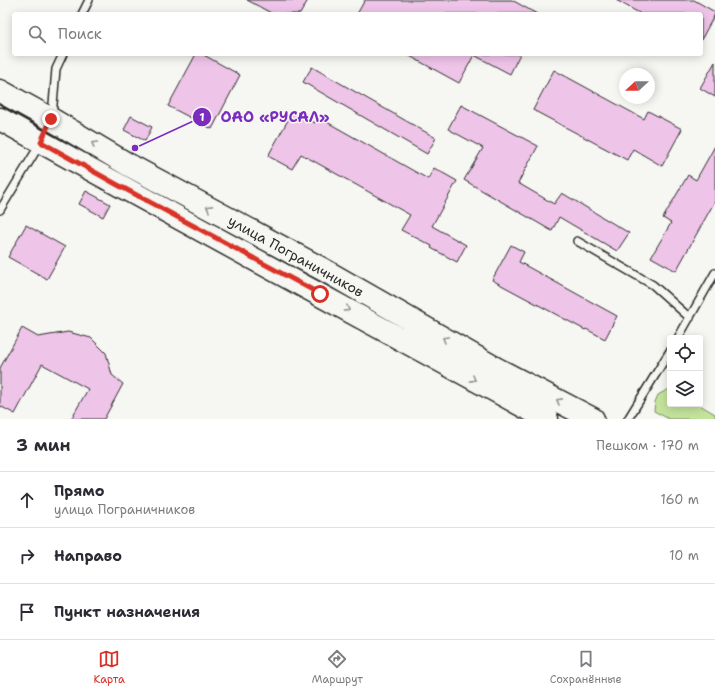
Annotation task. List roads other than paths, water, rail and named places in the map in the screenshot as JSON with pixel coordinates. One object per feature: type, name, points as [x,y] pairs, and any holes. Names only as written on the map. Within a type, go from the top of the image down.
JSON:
[{"type":"main road","name":"улица Пограничников","points":[[0,91],[127,164],[324,270],[497,369],[593,419]]},
{"type":"main road","name":"улица Пограничников","points":[[0,119],[116,184],[547,419]]},
{"type":"main road","points":[[41,142],[51,119]]},
{"type":"lane","points":[[83,12],[89,0]]},
{"type":"lane","points":[[51,119],[56,69],[62,56]]},
{"type":"lane","points":[[0,210],[41,142]]},
{"type":"lane","points":[[577,241],[653,285],[690,318]]},
{"type":"lane","points":[[680,335],[715,273]]},
{"type":"lane","points":[[628,419],[667,356]]},
{"type":"place","name":"ОАО «РУСАЛ»","points":[[135,148]]}]
